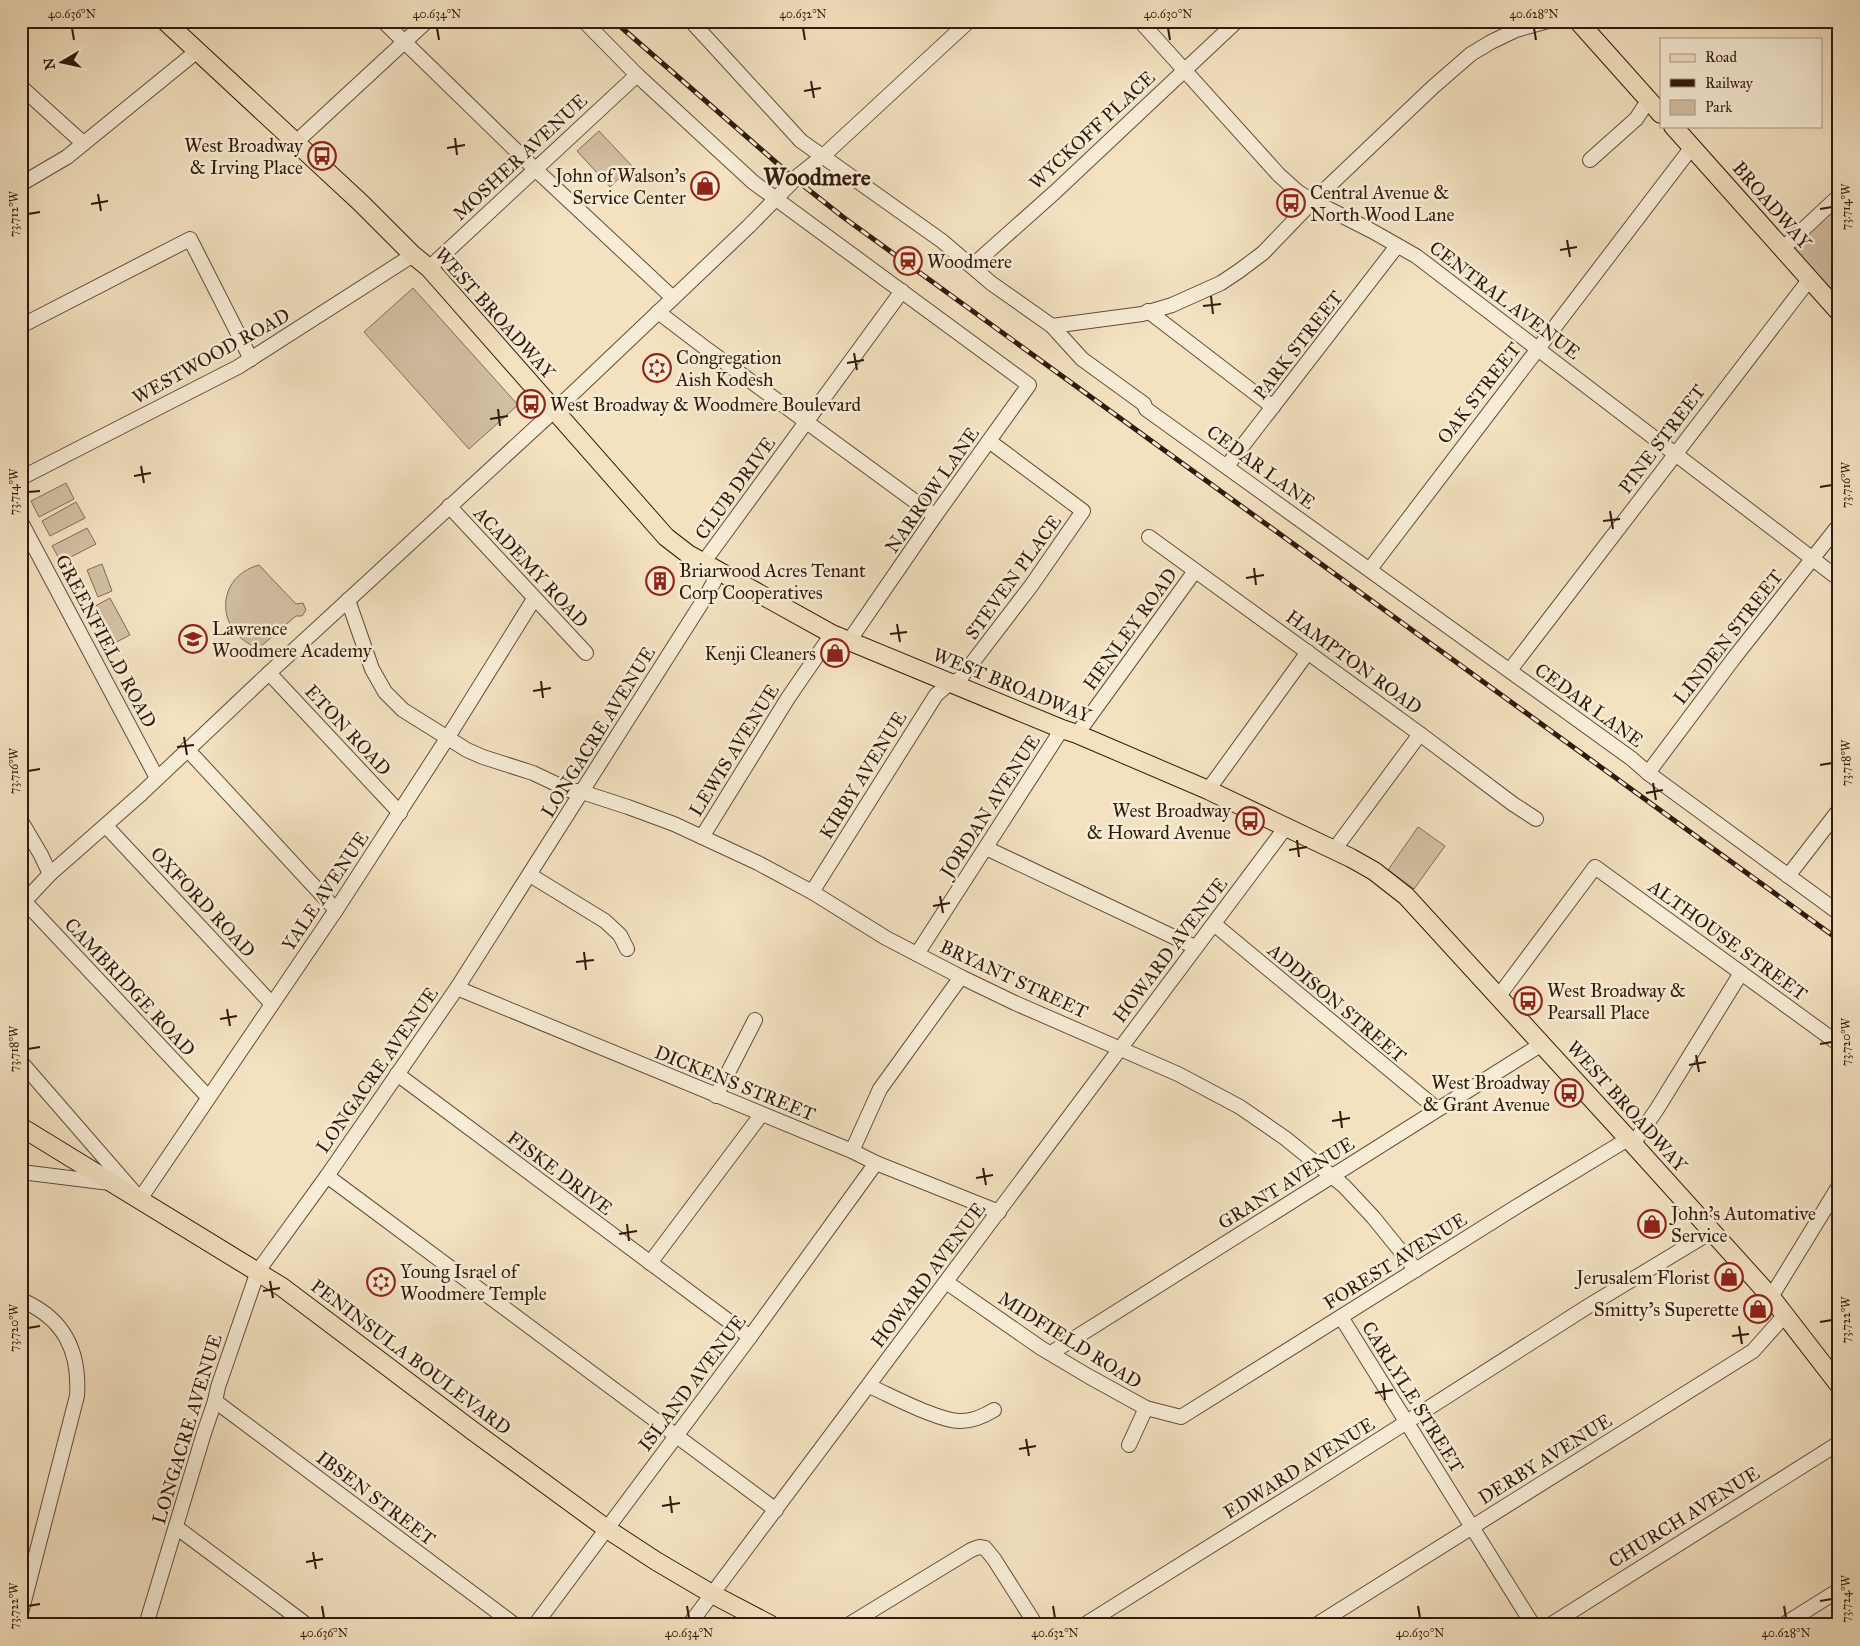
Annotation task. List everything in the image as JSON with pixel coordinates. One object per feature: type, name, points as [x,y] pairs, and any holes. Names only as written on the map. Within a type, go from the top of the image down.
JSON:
[{"type":"main road","name":"WEST BROADWAY","points":[[165,21],[196,52],[360,202],[413,256],[429,268],[666,537],[688,554],[832,634],[1208,790],[1286,827],[1374,871],[1406,896],[1771,1297],[1839,1385]]},
{"type":"main road","points":[[1581,22],[1660,113]]},
{"type":"main road","name":"BROADWAY","points":[[1675,128],[1839,312]]},
{"type":"main road","name":"PENINSULA BOULEVARD","points":[[21,1127],[282,1286],[473,1431],[607,1529],[656,1562],[771,1625]]},
{"type":"street","points":[[383,21],[535,169],[673,298]]},
{"type":"street","points":[[295,143],[427,21]]},
{"type":"street","points":[[584,21],[637,75],[753,182],[902,291]]},
{"type":"street","points":[[23,904],[50,874],[106,826],[554,410],[673,298],[799,175],[823,156],[969,21]]},
{"type":"street","name":"CENTRAL AVENUE","points":[[1140,21],[1279,175],[1298,192],[1416,256],[1839,579]]},
{"type":"street","name":"WYCKOFF PLACE","points":[[972,266],[1055,192],[1237,21]]},
{"type":"street","points":[[1052,326],[1142,314],[1172,305],[1221,283],[1263,253],[1312,201],[1433,87],[1472,54],[1490,42],[1516,30],[1548,21]]},
{"type":"street","name":"CEDAR LANE","points":[[692,22],[801,141],[942,241],[991,283],[1052,326],[1082,359],[1144,404],[1146,409],[1370,568],[1839,913]]},
{"type":"street","points":[[21,184],[67,157],[196,52]]},
{"type":"street","name":"MOSHER AVENUE","points":[[429,268],[637,75]]},
{"type":"street","points":[[21,87],[83,143]]},
{"type":"street","points":[[1590,160],[1636,119],[1648,101]]},
{"type":"street","name":"OAK STREET","points":[[1370,568],[1692,147]]},
{"type":"street","points":[[1782,249],[1839,196]]},
{"type":"street","points":[[21,326],[190,239],[251,358]]},
{"type":"street","name":"PARK STREET","points":[[1227,466],[1397,246]]},
{"type":"street","name":"WESTWOOD ROAD","points":[[21,478],[220,377],[413,256]]},
{"type":"street","name":"PINE STREET","points":[[1510,670],[1809,280]]},
{"type":"street","name":"NARROW LANE","points":[[849,641],[1029,384],[902,291]]},
{"type":"street","name":"CLUB DRIVE","points":[[703,562],[902,291]]},
{"type":"street","points":[[1148,311],[1273,407]]},
{"type":"street","points":[[658,312],[935,516]]},
{"type":"street","name":"STEVEN PLACE","points":[[950,683],[959,680],[984,649],[1084,511],[989,441]]},
{"type":"street","name":"ACADEMY ROAD","points":[[449,506],[586,653]]},
{"type":"street","name":"GREENFIELD ROAD","points":[[21,522],[157,778]]},
{"type":"street","name":"LINDEN STREET","points":[[1648,773],[1734,658],[1839,525]]},
{"type":"street","name":"HAMPTON ROAD","points":[[1149,537],[1536,819]]},
{"type":"street","name":"HENLEY ROAD","points":[[1069,732],[1196,571]]},
{"type":"street","name":"LONGACRE AVENUE","points":[[146,1625],[218,1387],[258,1271],[327,1176],[457,988],[708,593],[719,572]]},
{"type":"street","name":"YALE AVENUE","points":[[140,1199],[400,813],[534,599]]},
{"type":"street","name":"BRYANT STREET","points":[[348,600],[372,669],[385,692],[403,710],[482,757],[532,773],[570,790],[582,792],[665,821],[758,863],[812,892],[886,938],[962,978],[1178,1074],[1240,1107],[1284,1138],[1344,1186],[1374,1217],[1416,1270]]},
{"type":"street","name":"LEWIS AVENUE","points":[[702,837],[788,698],[832,634]]},
{"type":"street","points":[[1208,790],[1308,652]]},
{"type":"street","name":"ETON ROAD","points":[[270,673],[400,813]]},
{"type":"street","name":"KIRBY AVENUE","points":[[812,892],[936,695],[950,683]]},
{"type":"street","name":"JORDAN AVENUE","points":[[917,954],[986,848],[1069,732]]},
{"type":"street","points":[[1334,850],[1420,734]]},
{"type":"street","points":[[188,749],[336,910]]},
{"type":"street","points":[[1788,876],[1839,810]]},
{"type":"street","points":[[21,821],[42,855],[50,874]]},
{"type":"street","name":"OXFORD ROAD","points":[[106,826],[272,1004]]},
{"type":"street","name":"HOWARD AVENUE","points":[[689,1625],[1286,827]]},
{"type":"street","points":[[986,848],[1195,947]]},
{"type":"street","name":"ALTHOUSE STREET","points":[[1498,997],[1595,867],[1839,1044]]},
{"type":"street","points":[[530,875],[605,921],[620,935],[627,949]]},
{"type":"street","name":"CAMBRIDGE ROAD","points":[[23,904],[208,1097]]},
{"type":"street","name":"ADDISON STREET","points":[[1214,924],[1437,1109]]},
{"type":"street","points":[[1631,1141],[1658,1109],[1741,973]]},
{"type":"street","points":[[852,1151],[880,1088],[962,978]]},
{"type":"street","name":"DICKENS STREET","points":[[457,988],[852,1151],[876,1163],[999,1212]]},
{"type":"street","points":[[716,1096],[754,1020]]},
{"type":"street","name":"GRANT AVENUE","points":[[1051,1353],[1542,1044]]},
{"type":"street","points":[[21,1062],[140,1199]]},
{"type":"street","name":"FISKE DRIVE","points":[[397,1074],[750,1337]]},
{"type":"street","points":[[650,1263],[761,1115]]},
{"type":"street","name":"FOREST AVENUE","points":[[1182,1417],[1416,1270],[1631,1141]]},
{"type":"street","name":"ISLAND AVENUE","points":[[536,1625],[750,1337],[876,1163]]},
{"type":"street","points":[[21,1172],[117,1184]]},
{"type":"street","points":[[327,1176],[776,1510]]},
{"type":"street","points":[[1771,1297],[1839,1186]]},
{"type":"street","name":"EDWARD AVENUE","points":[[1084,1625],[1590,1305],[1711,1232]]},
{"type":"street","name":"MIDFIELD ROAD","points":[[946,1282],[1041,1348],[1088,1376],[1146,1408],[1182,1417]]},
{"type":"street","points":[[21,1300],[39,1309],[54,1321],[68,1339],[75,1358],[78,1377],[77,1396],[21,1613]]},
{"type":"street","name":"DERBY AVENUE","points":[[1316,1625],[1753,1351],[1785,1315]]},
{"type":"street","name":"CARLYLE STREET","points":[[1341,1317],[1533,1625]]},
{"type":"street","points":[[869,1386],[945,1420],[961,1421],[978,1418],[994,1410]]},
{"type":"street","name":"IBSEN STREET","points":[[215,1401],[515,1625]]},
{"type":"street","points":[[1129,1445],[1146,1408]]},
{"type":"street","name":"CHURCH AVENUE","points":[[1550,1625],[1839,1443]]},
{"type":"street","points":[[176,1527],[307,1625]]},
{"type":"street","points":[[848,1625],[971,1550],[980,1547],[985,1548],[994,1559],[1036,1625]]},
{"type":"street","points":[[1783,1625],[1839,1590]]},
{"type":"green space","points":[[599,131],[632,166],[610,187],[577,151]]},
{"type":"green space","points":[[1839,201],[1839,300],[1791,247]]},
{"type":"green space","points":[[413,288],[518,405],[469,449],[364,332]]},
{"type":"green space","points":[[66,483],[74,499],[39,517],[31,501]]},
{"type":"green space","points":[[76,502],[85,518],[50,536],[42,521]]},
{"type":"green space","points":[[87,528],[96,544],[61,562],[52,546]]},
{"type":"green space","points":[[102,564],[112,591],[98,597],[87,570]]},
{"type":"green space","points":[[259,565],[296,604],[303,603],[306,610],[302,616],[296,616],[259,648],[245,641],[234,631],[228,619],[226,606],[228,593],[234,581],[244,571]]},
{"type":"green space","points":[[110,598],[130,635],[107,647],[88,610]]},
{"type":"green space","points":[[1418,827],[1445,846],[1414,889],[1388,870]]},
{"type":"railway","points":[[614,21],[795,179],[843,217],[1839,940]]},
{"type":"place","name":"West Broadway & Irving Place","points":[[322,156]]},
{"type":"place","name":"John of Walson's Service Center","points":[[705,186]]},
{"type":"place","name":"Central Avenue & North Wood Lane","points":[[1291,203]]},
{"type":"place","name":"Woodmere","points":[[908,261]]},
{"type":"place","name":"Congregation Aish Kodesh","points":[[657,368]]},
{"type":"place","name":"West Broadway & Woodmere Boulevard","points":[[531,404]]},
{"type":"place","name":"Briarwood Acres Tenant Corp Cooperatives","points":[[660,581]]},
{"type":"place","name":"Lawrence Woodmere Academy","points":[[193,639]]},
{"type":"place","name":"Kenji Cleaners","points":[[835,653]]},
{"type":"place","name":"West Broadway & Howard Avenue","points":[[1250,821]]},
{"type":"place","name":"West Broadway & Pearsall Place","points":[[1528,1001]]},
{"type":"place","name":"West Broadway & Grant Avenue","points":[[1569,1093]]},
{"type":"place","name":"John's Automative Service","points":[[1652,1224]]},
{"type":"place","name":"Jerusalem Florist","points":[[1729,1277]]},
{"type":"place","name":"Young Israel of Woodmere Temple","points":[[381,1282]]},
{"type":"place","name":"Smitty's Superette","points":[[1758,1309]]},
{"type":"district","name":"Woodmere","points":[[817,177]]}]
